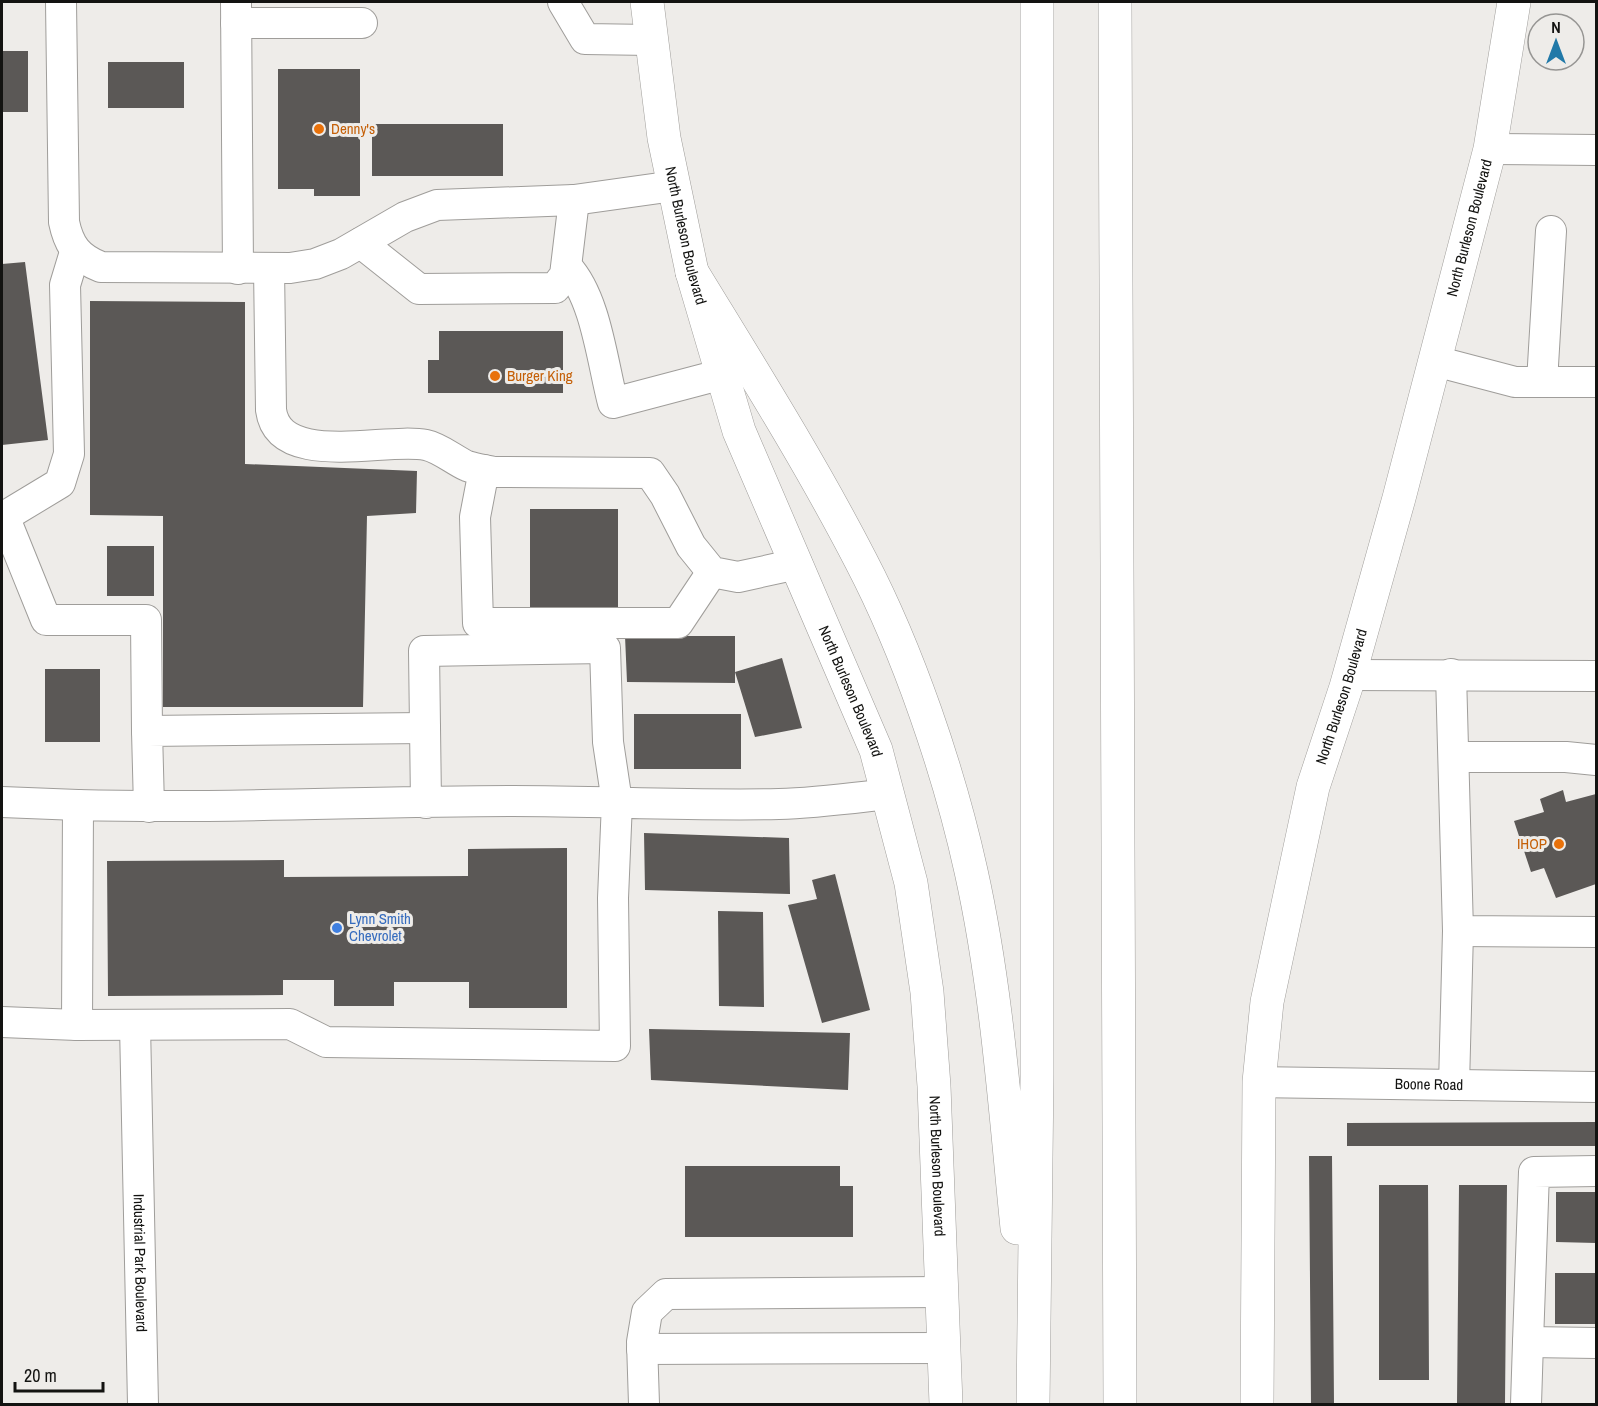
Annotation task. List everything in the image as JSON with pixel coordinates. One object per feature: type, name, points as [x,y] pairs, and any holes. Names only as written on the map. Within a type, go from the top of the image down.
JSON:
[{"type":"main road","name":"North Burleson Boulevard","points":[[647,2],[664,138],[692,272],[739,430],[876,750],[911,883],[927,992],[934,1086],[946,1404]]},
{"type":"main road","points":[[1033,1404],[1037,1076],[1037,2]]},
{"type":"main road","points":[[1115,2],[1120,1404]]},
{"type":"main road","name":"North Burleson Boulevard","points":[[1257,1404],[1259,1082],[1267,1002],[1313,787],[1349,675],[1435,361],[1490,148],[1514,2]]},
{"type":"main road","points":[[692,272],[862,562],[898,645],[936,745],[970,870],[989,968],[1033,1371]]},
{"type":"street","points":[[61,2],[64,222],[67,238],[75,252],[87,261],[117,268],[269,268],[315,264],[361,243],[405,217],[437,205],[574,200],[674,186]]},
{"type":"street","points":[[563,2],[585,39],[651,40]]},
{"type":"street","points":[[238,268],[236,12],[362,23]]},
{"type":"street","points":[[1490,148],[1596,150]]},
{"type":"street","points":[[361,243],[419,289],[555,288],[565,275],[567,267],[574,200]]},
{"type":"street","points":[[1542,382],[1551,231]]},
{"type":"street","points":[[75,252],[65,285],[69,454],[60,483],[3,517],[46,620],[146,620],[149,807]]},
{"type":"street","points":[[567,267],[579,280],[587,301],[613,403],[723,374]]},
{"type":"street","points":[[269,268],[273,422],[278,430],[300,443],[427,445],[469,466],[484,470],[650,472],[665,495],[691,546],[712,572],[738,577],[796,564]]},
{"type":"street","points":[[1435,361],[1515,382],[1596,382]]},
{"type":"street","points":[[484,470],[475,517],[478,623],[678,623],[712,572]]},
{"type":"street","points":[[2,1022],[77,1025],[290,1024],[326,1042],[615,1046],[613,898],[617,802],[608,742],[605,648],[424,651],[426,803]]},
{"type":"street","points":[[1349,675],[1596,676]]},
{"type":"street","points":[[1452,675],[1458,931],[1454,1085]]},
{"type":"street","points":[[147,731],[425,728]]},
{"type":"street","points":[[1454,757],[1566,757],[1596,760]]},
{"type":"street","points":[[2,802],[149,807],[617,802],[781,804],[888,795]]},
{"type":"street","points":[[77,1025],[78,805]]},
{"type":"street","points":[[1458,931],[1596,932]]},
{"type":"street","name":"Industrial Park Boulevard","points":[[135,1025],[144,1404]]},
{"type":"street","name":"Boone Road","points":[[1259,1082],[1596,1088]]},
{"type":"street","points":[[1526,1404],[1534,1172],[1596,1171]]},
{"type":"street","points":[[644,1404],[642,1349],[647,1312],[666,1294],[942,1292]]},
{"type":"street","points":[[1528,1342],[1596,1342]]},
{"type":"street","points":[[642,1349],[944,1348]]},
{"type":"building","points":[[2,51],[28,51],[28,112],[2,112]]},
{"type":"building","points":[[108,62],[184,62],[184,108],[108,108]]},
{"type":"building","name":"Denny's","points":[[278,69],[360,69],[360,196],[314,196],[314,189],[278,189]]},
{"type":"building","points":[[372,124],[503,124],[503,176],[372,176]]},
{"type":"building","points":[[25,262],[48,440],[2,445],[2,264]]},
{"type":"building","points":[[90,301],[245,302],[245,464],[417,471],[416,513],[367,516],[363,707],[163,707],[163,516],[90,515]]},
{"type":"building","name":"Burger King","points":[[439,331],[563,331],[563,393],[428,393],[428,360],[439,360]]},
{"type":"building","points":[[530,509],[618,509],[618,609],[530,609]]},
{"type":"building","points":[[107,546],[154,546],[154,596],[107,596]]},
{"type":"building","points":[[625,636],[735,636],[735,683],[627,682]]},
{"type":"building","points":[[782,658],[802,728],[755,737],[735,672]]},
{"type":"building","points":[[45,669],[100,669],[100,742],[45,742]]},
{"type":"building","points":[[634,714],[741,714],[741,769],[634,769]]},
{"type":"building","name":"IHOP","points":[[1563,790],[1566,802],[1596,794],[1596,884],[1556,898],[1544,868],[1531,872],[1514,821],[1544,812],[1540,799]]},
{"type":"building","points":[[644,833],[789,838],[790,894],[645,890]]},
{"type":"building","name":"Lynn Smith Chevrolet","points":[[567,848],[567,1008],[469,1008],[469,982],[394,982],[394,1006],[334,1006],[334,980],[283,980],[283,995],[108,996],[107,861],[284,860],[284,877],[468,876],[468,849]]},
{"type":"building","points":[[835,874],[870,1010],[822,1023],[788,905],[817,899],[812,880]]},
{"type":"building","points":[[718,911],[763,912],[764,1007],[719,1006]]},
{"type":"building","points":[[649,1029],[850,1033],[848,1090],[651,1080]]},
{"type":"building","points":[[1596,1122],[1596,1146],[1347,1146],[1347,1123]]},
{"type":"building","points":[[1309,1156],[1332,1156],[1334,1404],[1311,1404]]},
{"type":"building","points":[[685,1166],[840,1166],[840,1186],[853,1186],[853,1237],[685,1237]]},
{"type":"building","points":[[1379,1185],[1428,1185],[1429,1380],[1379,1380]]},
{"type":"building","points":[[1459,1185],[1507,1185],[1505,1404],[1457,1404]]},
{"type":"building","points":[[1556,1192],[1596,1192],[1596,1243],[1556,1242]]},
{"type":"building","points":[[1555,1273],[1596,1273],[1596,1324],[1555,1324]]},
{"type":"place","name":"Denny's","points":[[319,129]]},
{"type":"place","name":"Burger King","points":[[495,376]]},
{"type":"place","name":"IHOP","points":[[1559,844]]},
{"type":"place","name":"Lynn Smith Chevrolet","points":[[337,928]]}]
